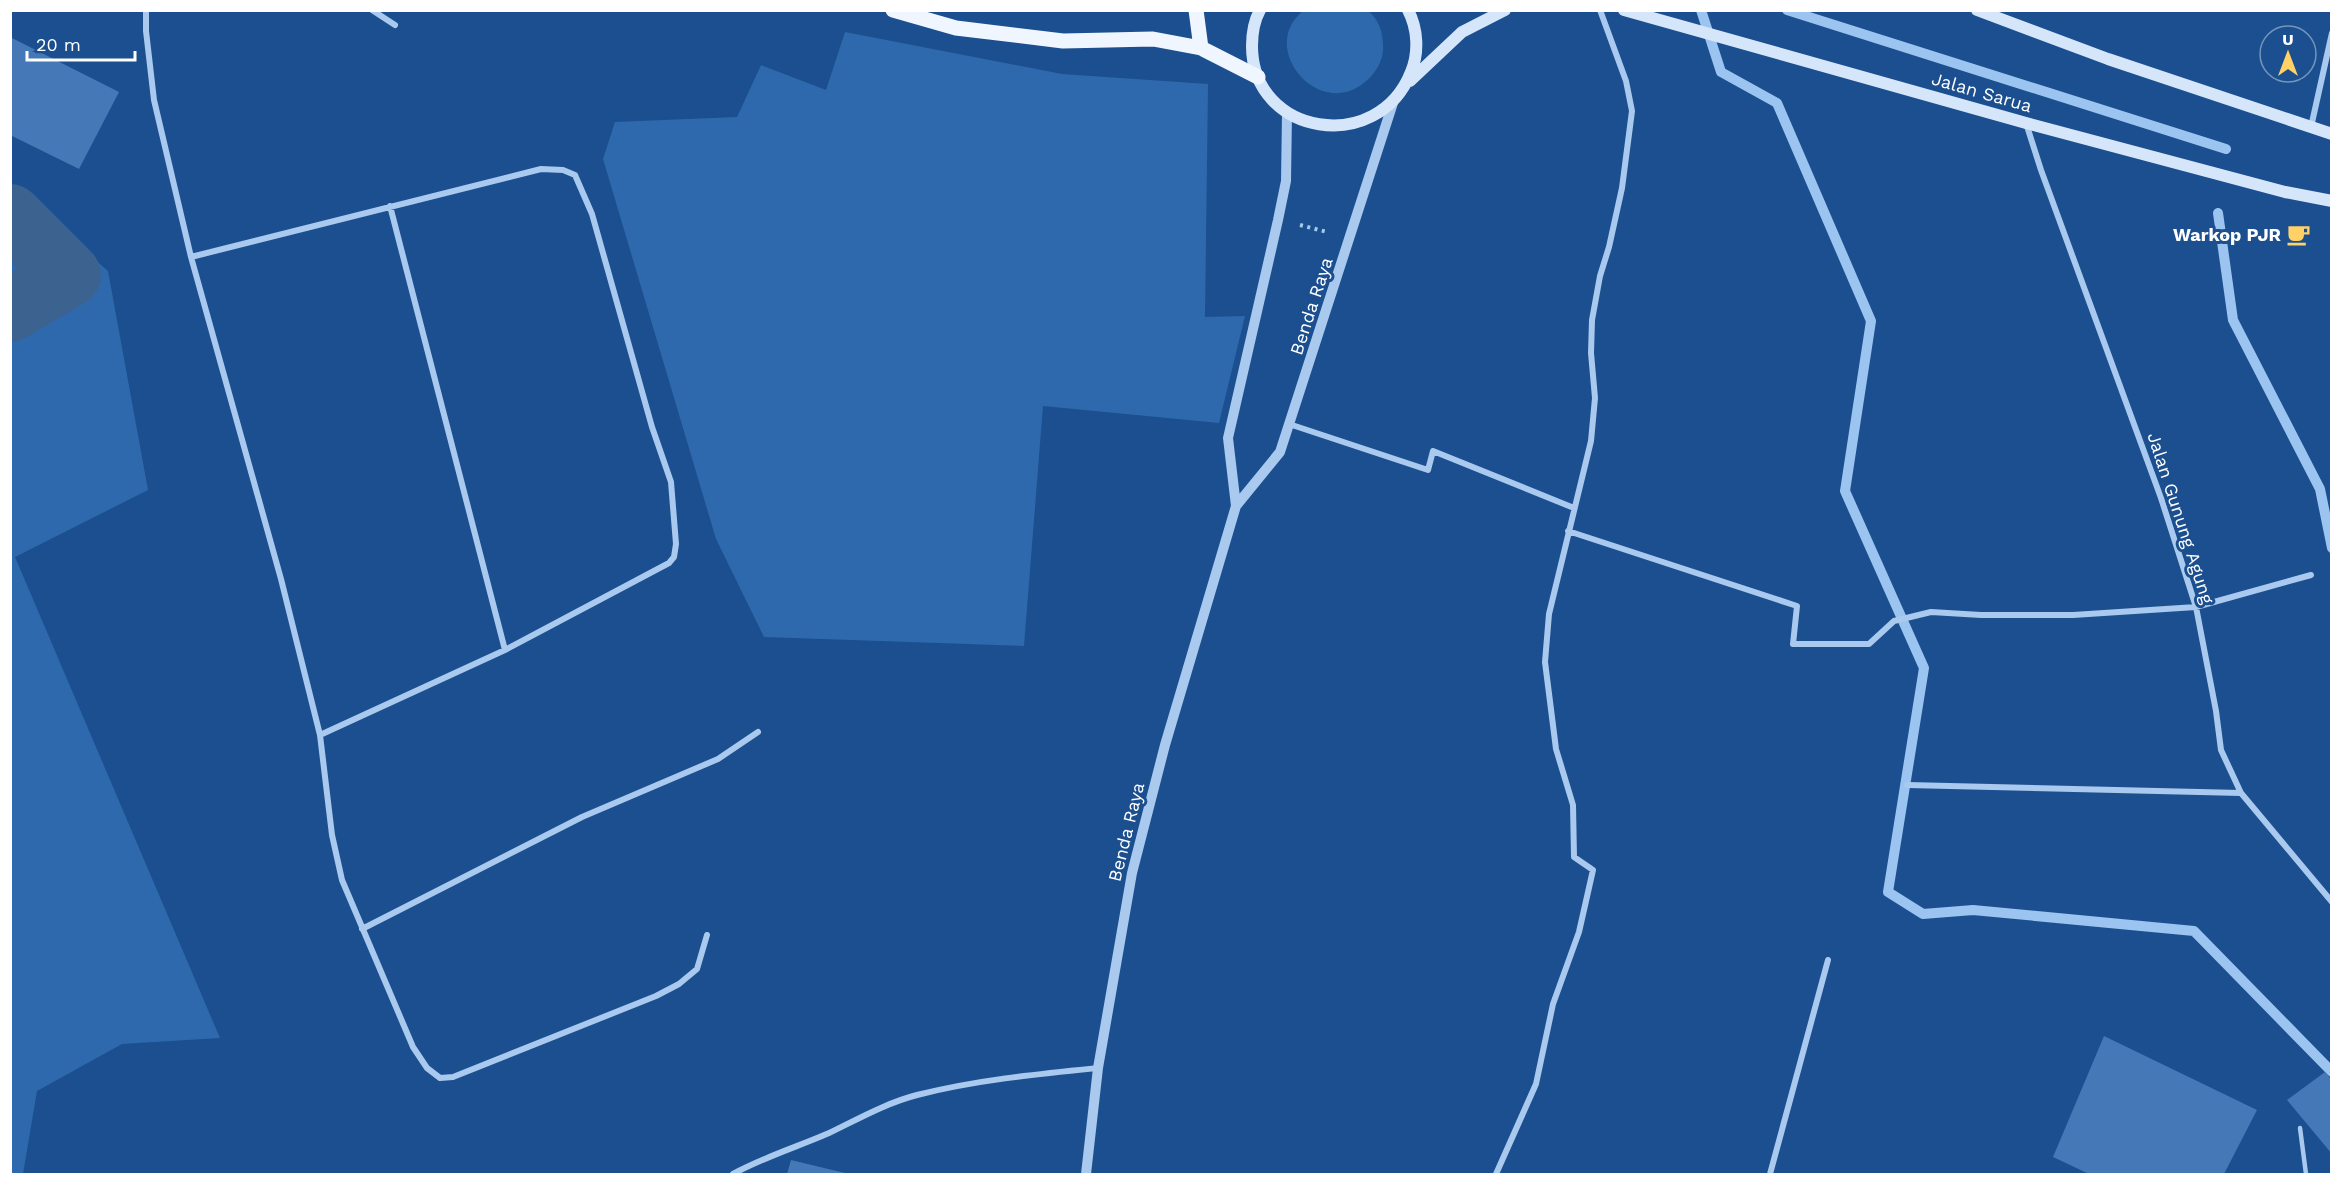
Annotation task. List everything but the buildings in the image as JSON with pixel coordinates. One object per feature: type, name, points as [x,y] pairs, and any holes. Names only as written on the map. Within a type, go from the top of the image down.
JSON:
[{"type":"main road","points":[[893,10],[956,28],[1063,41],[1153,39],[1201,48],[1258,77]]},
{"type":"main road","points":[[1196,10],[1201,48]]},
{"type":"main road","points":[[1260,10],[1252,36],[1252,58],[1258,77],[1270,97],[1287,112],[1308,123],[1330,127],[1353,125],[1375,117],[1393,103],[1406,84],[1415,63],[1417,40],[1408,10]]},
{"type":"main road","points":[[1406,84],[1462,32],[1505,10]]},
{"type":"main road","name":"Jalan Sarua","points":[[1624,10],[2026,123],[2285,192],[2331,201]]},
{"type":"main road","points":[[1977,10],[2108,59],[2331,134]]},
{"type":"street","points":[[146,10],[146,31],[154,100],[191,256],[281,579],[320,735],[332,835],[342,880],[413,1047],[427,1068],[440,1078],[453,1077],[656,996],[679,984],[697,969],[707,935]]},
{"type":"street","points":[[372,10],[395,25]]},
{"type":"street","points":[[1496,1174],[1536,1084],[1553,1004],[1579,932],[1593,870],[1574,857],[1573,805],[1556,749],[1545,662],[1549,614],[1591,441],[1595,398],[1591,353],[1592,320],[1600,276],[1622,188],[1632,111],[1626,81],[1600,10]]},
{"type":"street","points":[[2310,128],[2331,33]]},
{"type":"street","name":"Benda Raya","points":[[1086,1174],[1098,1068],[1132,873],[1165,745],[1236,506],[1280,452],[1393,103]]},
{"type":"street","name":"Benda Raya","points":[[1236,506],[1228,438],[1286,181],[1287,112]]},
{"type":"street","name":"Jalan Gunung Agung","points":[[2026,123],[2041,171],[2161,498],[2196,607],[2221,750],[2241,793],[2331,902]]},
{"type":"street","points":[[191,256],[541,169],[563,171],[575,175],[592,214],[652,427],[671,482],[676,544],[674,556],[669,563],[505,650],[320,735]]},
{"type":"street","points":[[390,206],[505,650]]},
{"type":"street","points":[[1289,424],[1428,470],[1433,451],[1574,508]]},
{"type":"street","points":[[1568,531],[1797,606],[1793,644],[1869,644],[1894,621],[1931,612],[1981,615],[2073,615],[2196,607],[2311,575]]},
{"type":"street","points":[[362,929],[582,816],[718,759],[758,732]]},
{"type":"street","points":[[1907,785],[2241,793]]},
{"type":"street","points":[[1770,1174],[1828,960]]},
{"type":"street","points":[[733,1174],[751,1164],[828,1133],[881,1108],[916,1096],[964,1085],[1098,1068]]},
{"type":"lane","points":[[2300,1128],[2306,1174]]},
{"type":"path","points":[[1278,220],[1351,237]]},
{"type":"shaded area","points":[[1303,11],[1368,11],[1376,19],[1383,40],[1383,51],[1379,64],[1365,82],[1347,92],[1329,93],[1313,86],[1300,75],[1290,60],[1287,43],[1291,26]]},
{"type":"shaded area","points":[[845,32],[1062,74],[1208,84],[1205,317],[1245,316],[1219,423],[1043,406],[1024,646],[764,637],[716,539],[603,159],[615,122],[737,117],[761,65],[826,90]]},
{"type":"shaded area","points":[[11,186],[108,271],[148,490],[15,557],[220,1038],[122,1044],[37,1091],[23,1174],[10,1174]]},
{"type":"waterway","points":[[1701,10],[1721,72],[1777,103],[1871,321],[1845,491],[1924,668],[1888,892],[1923,914],[1973,910],[2194,931],[2332,1072]]},
{"type":"waterway","points":[[1787,10],[2226,149]]},
{"type":"waterway","points":[[2218,213],[2233,320],[2320,489],[2332,548]]},
{"type":"waterway","points":[[10,216],[69,275],[10,310]]},
{"type":"place","name":"Warkop PJR","points":[[2299,234]]}]
